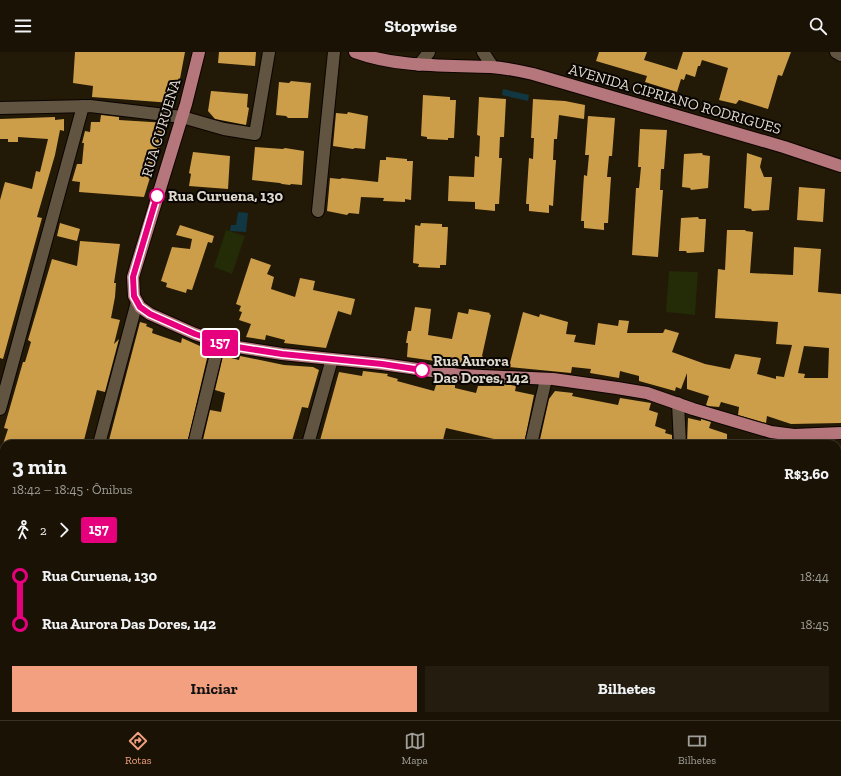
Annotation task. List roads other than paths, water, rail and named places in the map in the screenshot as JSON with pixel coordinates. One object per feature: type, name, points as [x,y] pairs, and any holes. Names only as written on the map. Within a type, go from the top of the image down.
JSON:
[{"type":"main road","name":"RUA CURUENA","points":[[137,302],[134,296],[133,277],[182,117],[199,52]]},
{"type":"main road","name":"AVENIDA CIPRIANO RODRIGUES","points":[[355,52],[380,60],[418,65],[493,67],[534,74],[784,147],[841,166]]},
{"type":"main road","points":[[137,302],[140,307],[150,314],[195,334],[231,346],[282,354],[382,364],[460,376],[546,379],[647,393],[771,432],[794,435],[841,433]]},
{"type":"street","points":[[0,108],[83,106],[182,117],[224,129],[255,134],[269,52]]},
{"type":"street","points":[[318,211],[334,52]]},
{"type":"street","points":[[418,65],[429,52]]},
{"type":"street","points":[[483,52],[493,67]]},
{"type":"street","points":[[836,52],[841,55]]},
{"type":"street","points":[[0,409],[83,106]]},
{"type":"street","name":"RUA CURUENA","points":[[100,440],[137,302]]},
{"type":"street","points":[[195,440],[219,342]]},
{"type":"street","points":[[309,440],[332,359]]},
{"type":"street","points":[[531,440],[546,379]]},
{"type":"street","points":[[678,403],[680,440]]},
{"type":"water","points":[[503,89],[529,95],[528,101],[502,95]]},
{"type":"water","points":[[238,212],[248,213],[246,232],[230,231],[231,225],[236,225]]},
{"type":"place","name":"Rua Curuena, 130","points":[[157,196]]},
{"type":"place","name":"Rua Aurora Das Dores, 142","points":[[422,370]]}]
